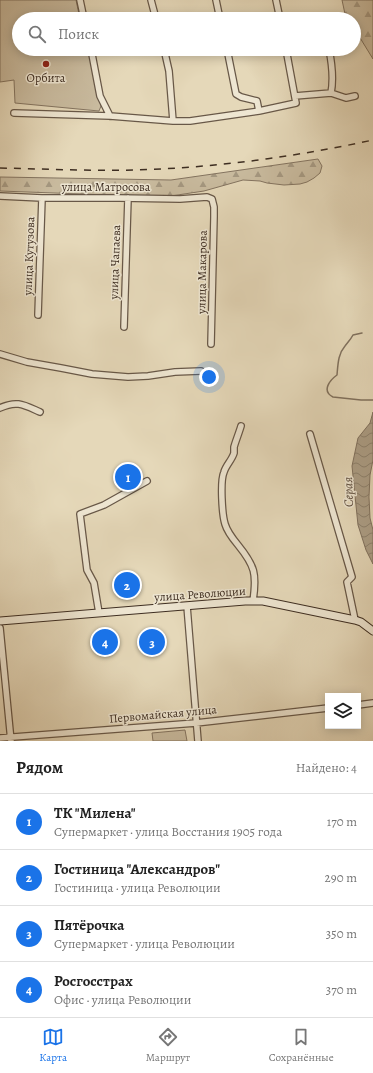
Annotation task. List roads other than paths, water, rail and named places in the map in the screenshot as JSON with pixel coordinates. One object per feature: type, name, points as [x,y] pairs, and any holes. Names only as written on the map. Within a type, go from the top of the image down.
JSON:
[{"type":"main road","name":"улица Революции","points":[[0,621],[245,601],[262,601],[355,620],[361,622],[373,631]]},
{"type":"street","points":[[80,0],[83,12]]},
{"type":"street","points":[[151,0],[154,12]]},
{"type":"street","points":[[216,0],[219,12]]},
{"type":"street","points":[[276,0],[279,12]]},
{"type":"street","points":[[92,56],[100,96],[110,116]]},
{"type":"street","points":[[166,56],[169,71],[173,121]]},
{"type":"street","points":[[228,56],[236,94],[241,98],[257,101],[259,111]]},
{"type":"street","points":[[14,113],[110,116],[190,121],[259,111],[296,103],[287,56]]},
{"type":"street","points":[[330,56],[333,84],[331,93]]},
{"type":"street","points":[[295,96],[331,93],[346,98],[355,96]]},
{"type":"street","name":"улица Матросова","points":[[0,196],[42,198],[180,199],[207,197],[212,199]]},
{"type":"street","name":"улица Кутузова","points":[[38,315],[42,198]]},
{"type":"street","name":"улица Чапаева","points":[[124,327],[128,198]]},
{"type":"street","name":"улица Макарова","points":[[211,344],[214,218],[212,199]]},
{"type":"street","points":[[0,354],[27,362],[92,374],[128,377],[201,371]]},
{"type":"street","points":[[0,408],[12,404],[21,404],[40,412]]},
{"type":"street","points":[[241,426],[234,448],[234,453],[223,473],[222,484],[224,517],[226,525],[234,539],[248,557],[253,567],[256,586],[253,601]]},
{"type":"street","points":[[310,434],[352,577],[347,582],[355,620]]},
{"type":"street","points":[[99,613],[94,583],[87,570],[80,514],[104,505],[147,481]]},
{"type":"street","points":[[186,606],[198,741]]},
{"type":"street","points":[[0,628],[11,739]]},
{"type":"street","points":[[361,705],[373,703]]},
{"type":"street","name":"Первомайская улица","points":[[0,738],[11,739],[196,723],[325,708]]},
{"type":"water","points":[[373,412],[373,460],[370,475],[369,497],[370,518],[373,530],[373,564],[366,550],[358,525],[352,466],[358,438],[370,423]]},
{"type":"waterway","points":[[362,333],[353,335],[341,352],[337,375],[329,383],[327,389],[329,395],[333,397],[373,400]]},
{"type":"railway","points":[[0,168],[116,170],[194,167],[254,161],[314,152],[373,140]]},
{"type":"place","name":"Орбита","points":[[46,64]]},
{"type":"place","name":"ТК \"Милена\"","points":[[128,477]]},
{"type":"place","name":"Гостиница \"Александров\"","points":[[127,585]]},
{"type":"place","name":"Росгосстрах","points":[[105,642]]},
{"type":"place","name":"Пятёрочка","points":[[152,642]]},
{"type":"water label","name":"Серая","points":[[348,492]]}]
